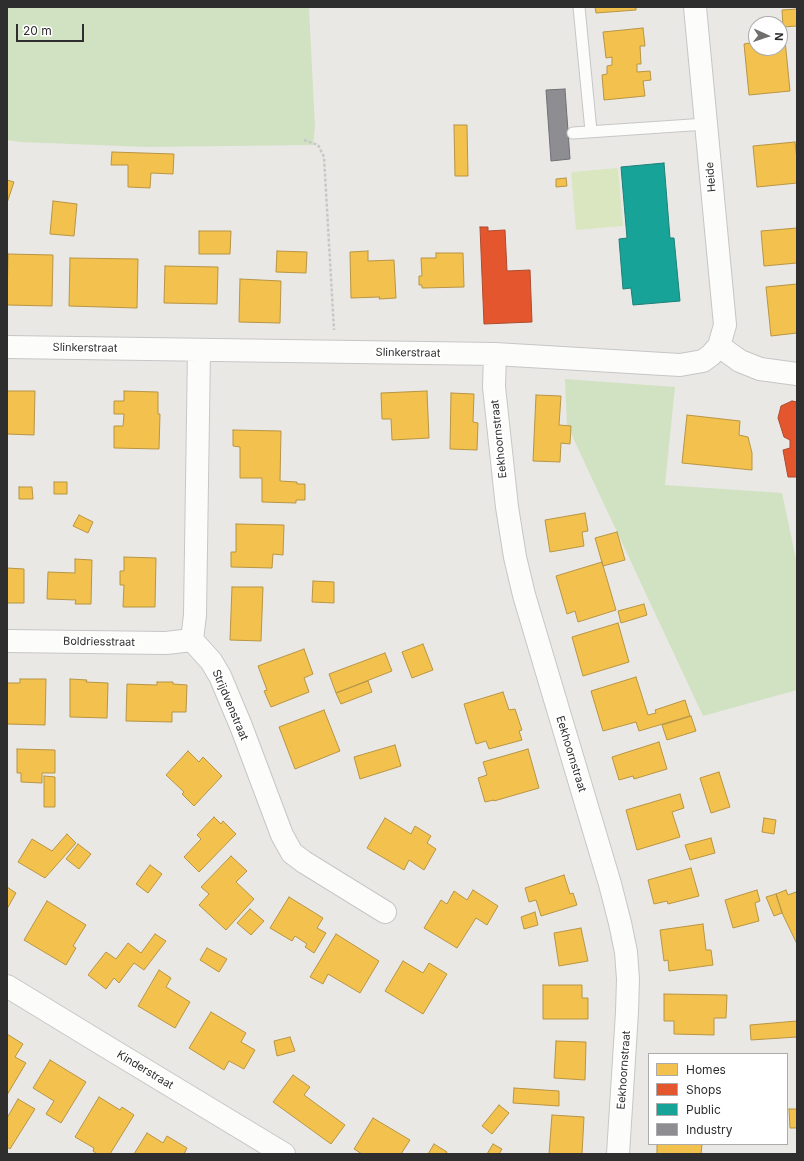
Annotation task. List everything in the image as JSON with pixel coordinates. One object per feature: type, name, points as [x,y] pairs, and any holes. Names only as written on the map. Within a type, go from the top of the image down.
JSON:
[{"type":"street","name":"Heide","points":[[695,7],[725,324],[719,346]]},
{"type":"street","name":"Slinkerstraat","points":[[7,347],[495,354],[680,365],[703,361],[719,346]]},
{"type":"street","points":[[719,346],[740,361],[760,369],[797,374]]},
{"type":"street","points":[[192,640],[195,615],[199,350]]},
{"type":"street","name":"Eekhoornstraat","points":[[495,354],[494,387],[507,507],[515,557],[524,595],[610,884],[626,952],[628,979],[627,1012],[618,1154]]},
{"type":"street","name":"Boldriesstraat","points":[[7,641],[166,643],[192,640]]},
{"type":"street","name":"Strijdvenstraat","points":[[192,640],[211,662],[220,676],[282,835],[292,853],[385,912]]},
{"type":"street","name":"Kinderstraat","points":[[7,986],[284,1154]]},
{"type":"lane","points":[[579,7],[591,131]]},
{"type":"lane","points":[[573,133],[706,124]]},
{"type":"path","points":[[304,140],[318,145],[324,157],[335,352]]},
{"type":"green space","points":[[7,7],[309,7],[315,127],[313,145],[147,147],[20,142],[7,140]]},
{"type":"green space","points":[[618,168],[623,226],[576,230],[571,172]]},
{"type":"green space","points":[[565,379],[675,387],[665,485],[782,493],[797,564],[797,690],[703,716],[567,425]]},
{"type":"building: Homes","points":[[595,7],[636,7],[636,10],[596,13]]},
{"type":"building: Homes","points":[[797,9],[797,26],[788,27],[788,16],[782,16],[782,10]]},
{"type":"building: Homes","points":[[643,28],[645,46],[640,46],[641,64],[637,64],[637,72],[650,71],[651,80],[643,81],[645,96],[604,100],[602,75],[607,74],[607,66],[612,65],[612,57],[606,58],[603,32]]},
{"type":"building: Homes","points":[[748,43],[748,56],[787,56],[790,91],[749,95],[744,44]]},
{"type":"building: Homes","points":[[454,125],[467,125],[468,176],[455,176]]},
{"type":"building: Homes","points":[[795,142],[797,183],[757,187],[753,146]]},
{"type":"building: Homes","points":[[112,152],[174,154],[173,174],[151,173],[150,188],[128,187],[128,165],[111,165]]},
{"type":"building: Homes","points":[[566,178],[567,186],[556,187],[556,179]]},
{"type":"building: Homes","points":[[7,180],[14,182],[7,203]]},
{"type":"building: Homes","points":[[53,201],[77,204],[74,236],[50,234]]},
{"type":"building: Homes","points":[[797,228],[797,263],[764,266],[761,231]]},
{"type":"building: Homes","points":[[199,231],[231,231],[230,254],[199,254]]},
{"type":"building: Homes","points":[[277,251],[307,252],[306,273],[276,272]]},
{"type":"building: Homes","points":[[368,251],[368,261],[394,260],[396,298],[351,298],[350,252]]},
{"type":"building: Homes","points":[[436,253],[463,253],[464,287],[422,288],[422,285],[419,285],[419,276],[422,276],[421,258],[436,258]]},
{"type":"building: Homes","points":[[8,254],[53,255],[52,306],[7,305]]},
{"type":"building: Homes","points":[[70,258],[138,259],[137,308],[69,306]]},
{"type":"building: Homes","points":[[165,266],[218,267],[217,304],[164,303]]},
{"type":"building: Homes","points":[[240,279],[281,281],[280,323],[239,322]]},
{"type":"building: Homes","points":[[797,284],[797,333],[771,336],[766,287]]},
{"type":"building: Homes","points":[[7,391],[35,391],[34,435],[7,434]]},
{"type":"building: Homes","points":[[124,391],[158,392],[158,414],[160,414],[159,449],[114,448],[114,426],[123,426],[124,414],[114,414],[114,401],[124,401]]},
{"type":"building: Homes","points":[[427,391],[429,438],[392,440],[391,419],[382,419],[381,393]]},
{"type":"building: Homes","points":[[451,393],[474,394],[473,422],[478,423],[477,450],[450,449]]},
{"type":"building: Homes","points":[[536,395],[561,396],[559,425],[571,426],[570,444],[561,443],[560,462],[533,461]]},
{"type":"building: Homes","points":[[687,415],[740,421],[739,435],[748,437],[752,453],[752,470],[682,463]]},
{"type":"building: Homes","points":[[233,430],[281,431],[280,481],[305,484],[305,500],[296,500],[296,503],[262,502],[262,478],[240,478],[240,447],[233,446]]},
{"type":"building: Homes","points":[[54,482],[67,482],[67,494],[54,494]]},
{"type":"building: Homes","points":[[19,487],[32,487],[33,499],[19,499]]},
{"type":"building: Homes","points":[[585,513],[588,531],[582,532],[584,546],[550,552],[545,520]]},
{"type":"building: Homes","points":[[79,515],[93,522],[88,533],[73,526]]},
{"type":"building: Homes","points":[[236,524],[284,525],[283,555],[273,554],[272,568],[231,567],[231,552],[236,552]]},
{"type":"building: Homes","points":[[617,532],[625,560],[603,566],[595,538]]},
{"type":"building: Homes","points":[[124,557],[156,558],[155,607],[123,607],[124,585],[120,585],[120,571],[124,571]]},
{"type":"building: Homes","points":[[75,559],[92,560],[91,604],[75,604],[76,600],[47,599],[48,572],[75,573]]},
{"type":"building: Homes","points":[[602,562],[616,610],[578,622],[575,611],[567,614],[556,576]]},
{"type":"building: Homes","points":[[7,568],[24,569],[24,603],[7,603]]},
{"type":"building: Homes","points":[[313,581],[334,582],[334,603],[312,602]]},
{"type":"building: Homes","points":[[232,587],[263,587],[261,641],[230,640]]},
{"type":"building: Homes","points":[[644,604],[647,615],[621,623],[618,611]]},
{"type":"building: Homes","points":[[618,623],[629,662],[583,676],[572,637]]},
{"type":"building: Homes","points":[[423,644],[433,670],[412,678],[402,652]]},
{"type":"building: Homes","points":[[304,649],[313,674],[304,678],[309,692],[271,707],[264,691],[267,690],[258,666]]},
{"type":"building: Homes","points":[[385,653],[392,671],[336,693],[329,674]]},
{"type":"building: Homes","points":[[636,677],[648,715],[656,713],[655,710],[685,700],[690,716],[639,731],[636,722],[603,731],[591,691]]},
{"type":"building: Homes","points":[[20,679],[46,679],[45,725],[7,724],[7,683],[20,683]]},
{"type":"building: Homes","points":[[70,679],[87,680],[86,682],[108,683],[107,718],[70,717]]},
{"type":"building: Homes","points":[[368,681],[372,692],[341,704],[336,693]]},
{"type":"building: Homes","points":[[157,682],[173,682],[173,684],[187,685],[186,712],[172,712],[172,722],[126,721],[127,684],[157,685]]},
{"type":"building: Homes","points":[[503,692],[509,710],[515,709],[522,730],[519,731],[522,740],[489,749],[486,741],[476,744],[464,704]]},
{"type":"building: Homes","points":[[324,710],[340,751],[295,769],[279,727]]},
{"type":"building: Homes","points":[[691,716],[696,731],[667,740],[662,725]]},
{"type":"building: Homes","points":[[659,742],[667,769],[634,779],[633,776],[619,780],[612,757]]},
{"type":"building: Homes","points":[[395,745],[401,766],[360,779],[354,757]]},
{"type":"building: Homes","points":[[17,749],[55,750],[55,773],[42,773],[42,783],[21,782],[21,773],[17,773]]},
{"type":"building: Homes","points":[[528,749],[539,788],[494,801],[485,802],[478,778],[487,775],[483,762]]},
{"type":"building: Homes","points":[[188,751],[199,762],[203,757],[222,776],[194,806],[182,794],[184,792],[166,775]]},
{"type":"building: Homes","points":[[719,772],[730,807],[711,813],[700,778]]},
{"type":"building: Homes","points":[[44,776],[55,777],[55,807],[44,807]]},
{"type":"building: Homes","points":[[680,794],[684,808],[672,812],[680,837],[637,850],[626,810]]},
{"type":"building: Homes","points":[[214,817],[221,824],[223,821],[236,834],[199,872],[184,857],[201,839],[197,835]]},
{"type":"building: Homes","points":[[385,818],[411,834],[415,826],[431,836],[427,843],[436,849],[424,870],[409,860],[404,870],[367,848]]},
{"type":"building: Homes","points":[[764,818],[776,820],[774,834],[762,832]]},
{"type":"building: Homes","points":[[67,834],[76,843],[45,878],[18,862],[32,839],[52,851]]},
{"type":"building: Homes","points":[[711,838],[715,853],[690,860],[685,845]]},
{"type":"building: Homes","points":[[78,844],[91,854],[79,869],[66,859]]},
{"type":"building: Homes","points":[[231,856],[247,871],[236,882],[254,899],[226,930],[199,905],[209,894],[201,887]]},
{"type":"building: Homes","points":[[150,865],[162,874],[148,893],[136,884]]},
{"type":"building: Homes","points":[[691,868],[699,896],[668,904],[667,901],[654,904],[648,880]]},
{"type":"building: Homes","points":[[564,875],[570,894],[573,893],[577,905],[541,916],[536,900],[529,902],[525,888]]},
{"type":"building: Homes","points":[[7,887],[16,893],[7,909]]},
{"type":"building: Homes","points":[[473,890],[498,906],[487,925],[476,918],[457,948],[424,928],[441,900],[447,904],[454,891],[467,900]]},
{"type":"building: Homes","points":[[757,890],[760,901],[755,903],[759,921],[733,928],[725,900]]},
{"type":"building: Homes","points":[[786,890],[788,895],[796,892],[797,895],[797,944],[783,915],[776,894]]},
{"type":"building: Homes","points":[[776,894],[782,913],[774,916],[766,897]]},
{"type":"building: Homes","points":[[289,897],[323,918],[317,928],[326,933],[314,953],[305,947],[307,944],[295,936],[292,941],[270,928]]},
{"type":"building: Homes","points":[[47,901],[86,925],[73,946],[76,948],[66,965],[24,940]]},
{"type":"building: Homes","points":[[250,909],[264,921],[251,935],[237,923]]},
{"type":"building: Homes","points":[[535,912],[538,925],[524,929],[521,917]]},
{"type":"building: Homes","points":[[703,924],[706,950],[711,950],[713,965],[669,971],[668,960],[664,961],[660,930]]},
{"type":"building: Homes","points":[[581,928],[588,961],[559,966],[554,933]]},
{"type":"building: Homes","points":[[155,934],[166,941],[144,970],[134,963],[119,983],[114,978],[106,989],[88,975],[106,952],[116,959],[128,943],[141,953]]},
{"type":"building: Homes","points":[[336,934],[379,961],[360,993],[328,974],[323,984],[310,977]]},
{"type":"building: Homes","points":[[207,948],[227,959],[219,972],[200,960]]},
{"type":"building: Homes","points":[[403,961],[423,973],[429,963],[447,974],[423,1014],[385,991]]},
{"type":"building: Homes","points":[[159,970],[171,978],[166,987],[190,1002],[175,1028],[138,1006]]},
{"type":"building: Homes","points":[[543,985],[582,985],[582,998],[588,998],[588,1019],[543,1019]]},
{"type":"building: Homes","points":[[664,994],[727,995],[726,1018],[714,1018],[714,1035],[674,1034],[674,1021],[664,1021]]},
{"type":"building: Homes","points":[[211,1012],[246,1033],[241,1042],[255,1050],[244,1069],[229,1061],[224,1070],[189,1048]]},
{"type":"building: Homes","points":[[797,1021],[797,1037],[751,1040],[750,1025]]},
{"type":"building: Homes","points":[[7,1034],[23,1044],[15,1057],[26,1063],[7,1095]]},
{"type":"building: Homes","points":[[290,1037],[295,1051],[277,1056],[274,1041]]},
{"type":"building: Homes","points":[[556,1041],[586,1042],[585,1080],[554,1078]]},
{"type":"building: Homes","points":[[50,1060],[86,1082],[61,1123],[46,1114],[54,1101],[33,1088]]},
{"type":"building: Homes","points":[[293,1075],[310,1087],[304,1095],[345,1125],[331,1144],[273,1102]]},
{"type":"building: Homes","points":[[514,1088],[559,1091],[559,1106],[513,1103]]},
{"type":"building: Homes","points":[[99,1097],[120,1110],[122,1107],[134,1115],[110,1154],[97,1154],[93,1151],[94,1148],[75,1137]]},
{"type":"building: Homes","points":[[18,1099],[35,1109],[10,1149],[7,1147],[7,1118]]},
{"type":"building: Homes","points":[[499,1105],[509,1113],[492,1134],[482,1126]]},
{"type":"building: Homes","points":[[789,1109],[797,1109],[797,1128],[790,1128]]},
{"type":"building: Homes","points":[[552,1115],[584,1117],[582,1154],[549,1154]]},
{"type":"building: Homes","points":[[373,1118],[410,1140],[401,1154],[362,1154],[354,1149]]},
{"type":"building: Homes","points":[[147,1133],[163,1143],[167,1136],[187,1148],[184,1154],[134,1154]]},
{"type":"building: Homes","points":[[434,1144],[447,1152],[446,1154],[428,1154]]},
{"type":"building: Homes","points":[[493,1144],[502,1149],[499,1154],[487,1154]]},
{"type":"building: Homes","points":[[657,1145],[702,1145],[701,1154],[657,1154]]},
{"type":"building: Shops","points":[[480,227],[488,227],[488,231],[505,230],[507,271],[530,270],[532,322],[484,324]]},
{"type":"building: Shops","points":[[792,401],[797,402],[797,477],[788,477],[783,450],[790,448],[790,440],[784,437],[778,418],[781,406]]},
{"type":"building: Public","points":[[664,163],[670,238],[674,238],[680,301],[633,305],[631,288],[623,289],[619,239],[627,238],[621,167]]},
{"type":"building: Industry","points":[[565,89],[570,159],[551,161],[546,90]]}]
